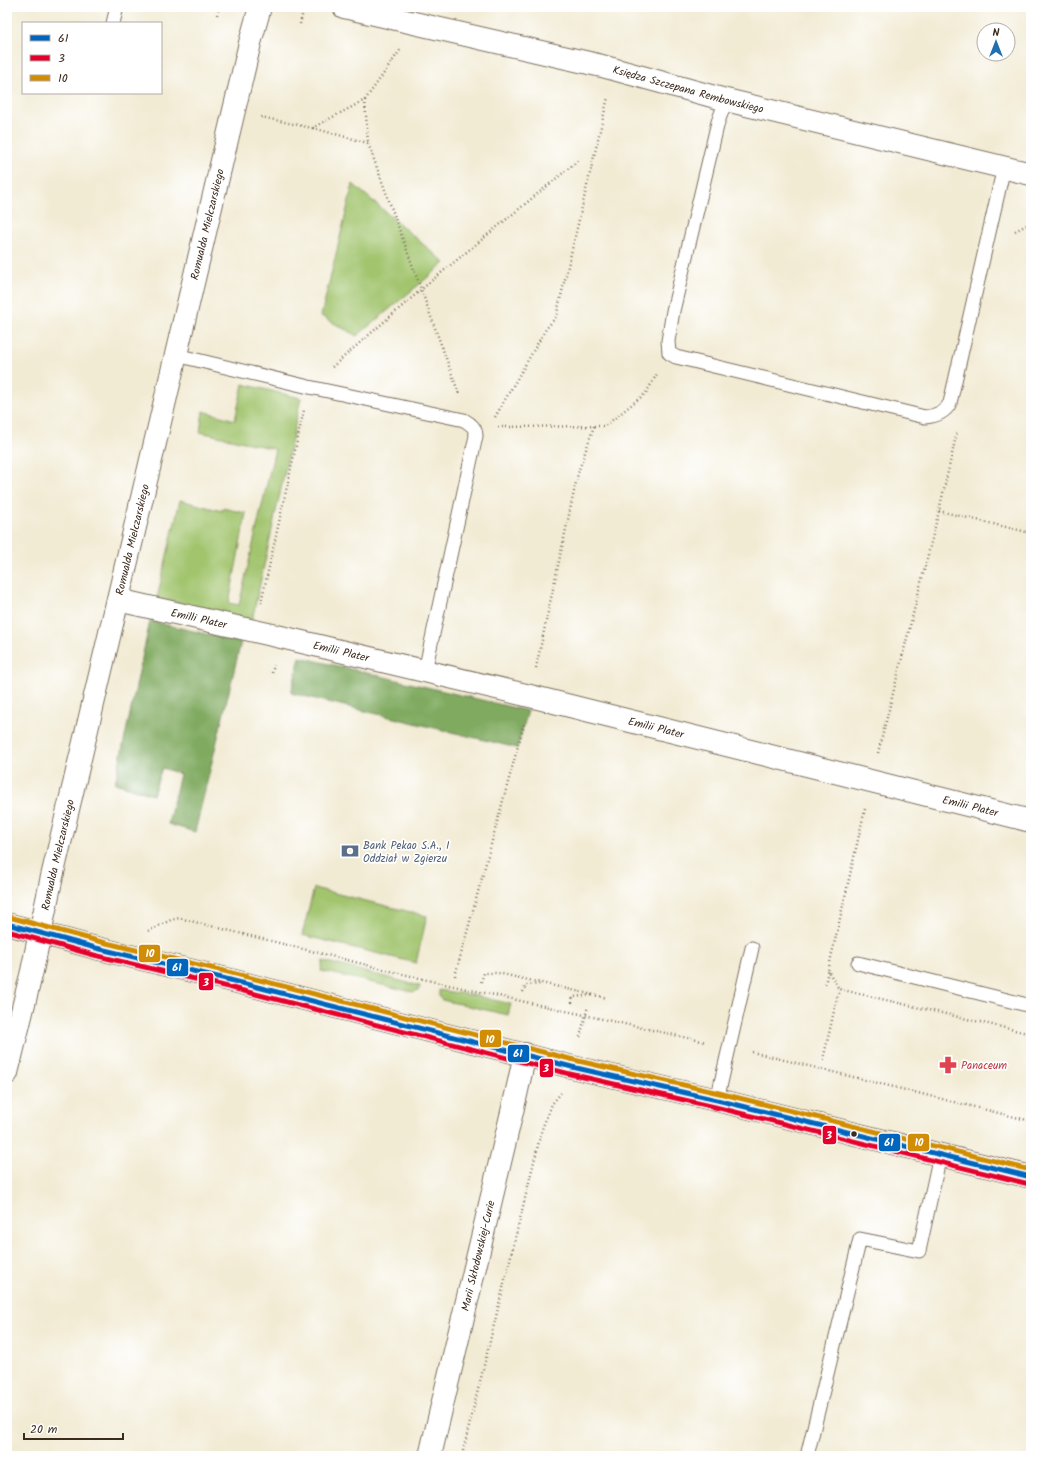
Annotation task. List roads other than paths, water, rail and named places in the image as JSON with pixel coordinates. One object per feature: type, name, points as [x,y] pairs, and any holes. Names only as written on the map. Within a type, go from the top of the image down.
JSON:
[{"type":"street","name":"Romualda Mielczarskiego","points":[[7,1074],[51,881],[250,43],[260,7]]},
{"type":"street","name":"Księdza Szczepana Rembowskiego","points":[[344,7],[602,66],[726,100],[1031,174]]},
{"type":"street","name":"Emilli Plater","points":[[118,600],[281,637]]},
{"type":"street","name":"Emilii Plater","points":[[281,637],[530,696],[1031,821]]},
{"type":"street","points":[[7,924],[525,1054],[1031,1177]]},
{"type":"street","name":"Marii Skłodowskiej-Curie","points":[[430,1456],[525,1054]]},
{"type":"lane","points":[[113,22],[117,7]]},
{"type":"lane","points":[[726,100],[718,122],[673,311],[668,341],[669,353],[676,357],[925,417],[941,413],[950,403],[1004,167]]},
{"type":"lane","points":[[176,355],[309,387],[464,420],[472,425],[476,431],[476,436],[425,671]]},
{"type":"lane","points":[[717,1100],[752,948]]},
{"type":"lane","points":[[858,963],[1031,1006]]},
{"type":"lane","points":[[807,1456],[860,1239],[919,1251],[940,1154]]},
{"type":"place","name":"Bank Pekao S.A., I Oddział w Zgierzu","points":[[350,851]]},
{"type":"place","name":"Panaceum","points":[[948,1065]]}]
